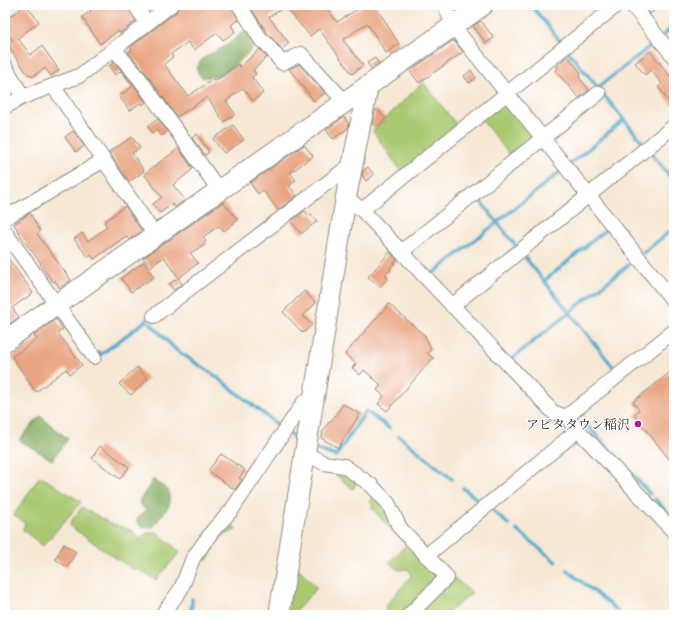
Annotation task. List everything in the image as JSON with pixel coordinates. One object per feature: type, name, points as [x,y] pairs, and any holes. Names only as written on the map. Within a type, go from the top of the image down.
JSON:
[{"type":"street","points":[[135,5],[147,23]]},
{"type":"street","points":[[5,107],[23,97],[79,76],[171,5]]},
{"type":"street","points":[[239,5],[262,41],[282,64],[301,54],[345,102]]},
{"type":"street","points":[[444,5],[453,26],[674,302]]},
{"type":"street","points":[[5,341],[483,5]]},
{"type":"street","points":[[362,210],[617,5]]},
{"type":"street","points":[[632,5],[674,58]]},
{"type":"street","points":[[114,49],[139,78],[219,190]]},
{"type":"street","points":[[5,66],[23,97]]},
{"type":"street","points":[[53,86],[155,235]]},
{"type":"street","points":[[279,615],[346,197],[368,86]]},
{"type":"street","points":[[401,252],[599,93]]},
{"type":"street","points":[[452,306],[674,126]]},
{"type":"street","points":[[5,218],[104,160]]},
{"type":"street","points":[[154,316],[353,163]]},
{"type":"street","points":[[346,197],[362,210],[553,412],[566,417],[674,532]]},
{"type":"street","points":[[5,232],[94,357]]},
{"type":"street","points":[[566,417],[674,331]]},
{"type":"street","points":[[162,615],[181,589],[193,558],[214,529],[231,511],[304,402],[314,396]]},
{"type":"street","points":[[426,556],[578,430]]},
{"type":"street","points":[[304,453],[324,463],[344,466],[358,474],[371,485],[388,503],[400,528],[446,577],[409,615]]},
{"type":"green space","points":[[246,29],[250,29],[259,42],[225,72],[209,77],[201,77],[197,70],[198,65],[203,58],[228,44]]},
{"type":"green space","points":[[423,82],[459,128],[403,174],[373,131]]},
{"type":"green space","points":[[501,103],[507,103],[533,136],[510,155],[481,119]]},
{"type":"green space","points":[[40,416],[68,439],[52,460],[19,440]]},
{"type":"green space","points":[[335,468],[357,482],[353,489],[331,471]]},
{"type":"green space","points":[[40,476],[81,502],[43,546],[23,530],[25,523],[14,515]]},
{"type":"green space","points":[[153,479],[169,491],[169,506],[153,527],[141,526],[136,520],[146,511],[139,502]]},
{"type":"green space","points":[[374,497],[382,505],[394,533],[371,507],[373,505],[369,501]]},
{"type":"green space","points":[[82,507],[109,523],[131,530],[140,539],[147,533],[157,532],[180,552],[156,580],[137,569],[132,569],[71,527],[70,523]]},
{"type":"green space","points":[[227,520],[237,529],[219,538],[207,560],[198,555]]},
{"type":"green space","points":[[405,546],[438,576],[437,580],[402,615],[387,612],[385,608],[411,576],[410,571],[407,569],[399,570],[389,562]]},
{"type":"green space","points":[[296,566],[317,588],[292,615],[288,612]]},
{"type":"green space","points":[[454,578],[472,593],[445,615],[417,615]]},
{"type":"building","points":[[26,5],[39,22],[18,38],[30,55],[42,46],[59,70],[51,76],[45,68],[32,77],[30,74],[28,75],[7,44],[13,40],[5,30],[5,20]]},
{"type":"building","points":[[87,5],[127,5],[136,21],[120,33],[118,31],[100,44],[82,17],[91,11]]},
{"type":"building","points":[[179,5],[231,5],[239,20],[231,25],[235,32],[223,40],[217,33],[194,50],[188,42],[171,54],[173,57],[164,64],[188,96],[214,79],[215,81],[238,64],[240,67],[260,49],[267,57],[253,70],[256,74],[252,77],[263,93],[253,101],[243,88],[226,101],[235,114],[224,122],[207,97],[177,117],[146,73],[128,52],[132,50],[130,47],[176,12]]},
{"type":"building","points":[[249,5],[324,5],[337,22],[364,5],[375,5],[399,44],[386,53],[367,23],[343,40],[363,65],[352,74],[319,29],[310,36],[286,6],[269,17],[289,43],[282,49],[268,34]]},
{"type":"building","points":[[643,5],[661,5],[650,14]]},
{"type":"building","points":[[481,21],[494,38],[486,43],[473,26]]},
{"type":"building","points":[[454,41],[463,52],[419,83],[410,71]]},
{"type":"building","points":[[650,51],[674,81],[674,108],[658,87],[662,84],[651,70],[645,75],[635,63]]},
{"type":"building","points":[[568,56],[581,73],[579,77],[589,90],[579,98],[555,70],[558,68],[557,65]]},
{"type":"building","points":[[375,58],[379,64],[372,69],[367,63]]},
{"type":"building","points":[[114,62],[146,102],[143,105],[141,102],[130,111],[119,96],[133,86],[121,71],[115,75],[109,66]]},
{"type":"building","points":[[299,64],[325,93],[314,101],[289,69]]},
{"type":"building","points":[[471,70],[476,78],[469,83],[464,76]]},
{"type":"building","points":[[376,109],[386,118],[376,127],[372,124]]},
{"type":"building","points":[[344,117],[349,124],[348,128],[333,139],[326,130]]},
{"type":"building","points":[[158,119],[167,131],[161,136],[157,130],[152,133],[148,126]]},
{"type":"building","points":[[233,125],[244,140],[224,153],[213,139]]},
{"type":"building","points":[[73,131],[84,146],[76,152],[65,137]]},
{"type":"building","points":[[197,134],[209,152],[205,155],[192,138]]},
{"type":"building","points":[[132,137],[140,148],[132,153],[144,171],[129,182],[109,152]]},
{"type":"building","points":[[304,145],[313,156],[290,173],[296,180],[289,186],[297,196],[278,210],[263,190],[258,194],[250,183]]},
{"type":"building","points":[[179,148],[192,168],[192,170],[173,185],[185,200],[175,207],[172,204],[160,213],[153,204],[162,197],[144,174]]},
{"type":"building","points":[[368,167],[374,175],[366,181],[362,175],[363,171]]},
{"type":"building","points":[[223,202],[238,220],[224,231],[219,226],[203,237],[206,241],[204,243],[205,245],[190,253],[198,263],[179,278],[164,257],[150,267],[143,258]]},
{"type":"building","points":[[125,206],[142,231],[129,240],[126,236],[94,259],[91,255],[88,257],[74,239],[82,233],[88,241],[107,227],[104,222]]},
{"type":"building","points":[[305,211],[309,216],[311,214],[317,221],[301,234],[291,221]]},
{"type":"building","points":[[30,213],[40,231],[37,234],[71,280],[60,288],[55,281],[53,282],[40,264],[41,263],[23,240],[14,224]]},
{"type":"building","points":[[390,252],[397,260],[385,275],[388,278],[380,287],[368,277]]},
{"type":"building","points":[[5,254],[33,293],[12,308],[19,317],[5,327]]},
{"type":"building","points":[[144,262],[154,277],[131,292],[121,278]]},
{"type":"building","points":[[178,278],[182,284],[174,290],[169,284]]},
{"type":"building","points":[[304,291],[316,303],[303,316],[312,325],[303,333],[283,312]]},
{"type":"building","points":[[389,304],[425,336],[431,349],[427,353],[433,358],[387,411],[378,404],[384,396],[377,390],[381,385],[364,370],[360,375],[352,368],[356,364],[345,354]]},
{"type":"building","points":[[56,319],[63,329],[58,333],[82,365],[70,374],[66,369],[36,392],[12,357],[37,339],[34,335]]},
{"type":"building","points":[[137,367],[148,379],[131,395],[119,384]]},
{"type":"building","points":[[674,369],[674,465],[634,415],[639,410],[633,402]]},
{"type":"building","points":[[343,404],[360,414],[338,448],[321,438],[322,433],[329,422],[330,423]]},
{"type":"building","points":[[100,446],[129,467],[120,479],[92,458]]},
{"type":"building","points":[[221,454],[245,470],[239,478],[242,480],[235,490],[208,471]]},
{"type":"building","points":[[64,544],[76,552],[67,567],[55,559]]},
{"type":"waterway","points":[[531,5],[563,45]]},
{"type":"waterway","points":[[663,35],[674,26]]},
{"type":"waterway","points":[[596,89],[653,44]]},
{"type":"waterway","points":[[567,50],[643,143]]},
{"type":"waterway","points":[[570,164],[624,120]]},
{"type":"waterway","points":[[651,153],[674,182]]},
{"type":"waterway","points":[[429,277],[561,171]]},
{"type":"waterway","points":[[477,197],[516,246]]},
{"type":"waterway","points":[[544,281],[608,228]]},
{"type":"waterway","points":[[643,253],[674,228]]},
{"type":"waterway","points":[[524,256],[615,369]]},
{"type":"waterway","points":[[509,361],[632,262]]},
{"type":"waterway","points":[[98,352],[100,355],[147,320]]},
{"type":"waterway","points":[[150,323],[176,350],[214,375],[282,428]]},
{"type":"waterway","points":[[315,449],[336,456],[366,411],[389,428]]},
{"type":"waterway","points":[[584,422],[603,442]]},
{"type":"waterway","points":[[288,432],[297,440]]},
{"type":"waterway","points":[[399,436],[452,479]]},
{"type":"waterway","points":[[606,445],[650,494]]},
{"type":"waterway","points":[[463,488],[481,502]]},
{"type":"waterway","points":[[655,499],[674,520]]},
{"type":"waterway","points":[[493,511],[509,525]]},
{"type":"waterway","points":[[517,530],[556,562]]},
{"type":"waterway","points":[[567,570],[618,611]]},
{"type":"waterway","points":[[191,615],[192,599]]},
{"type":"place","name":"アピタタウン稲沢","points":[[638,424]]}]
